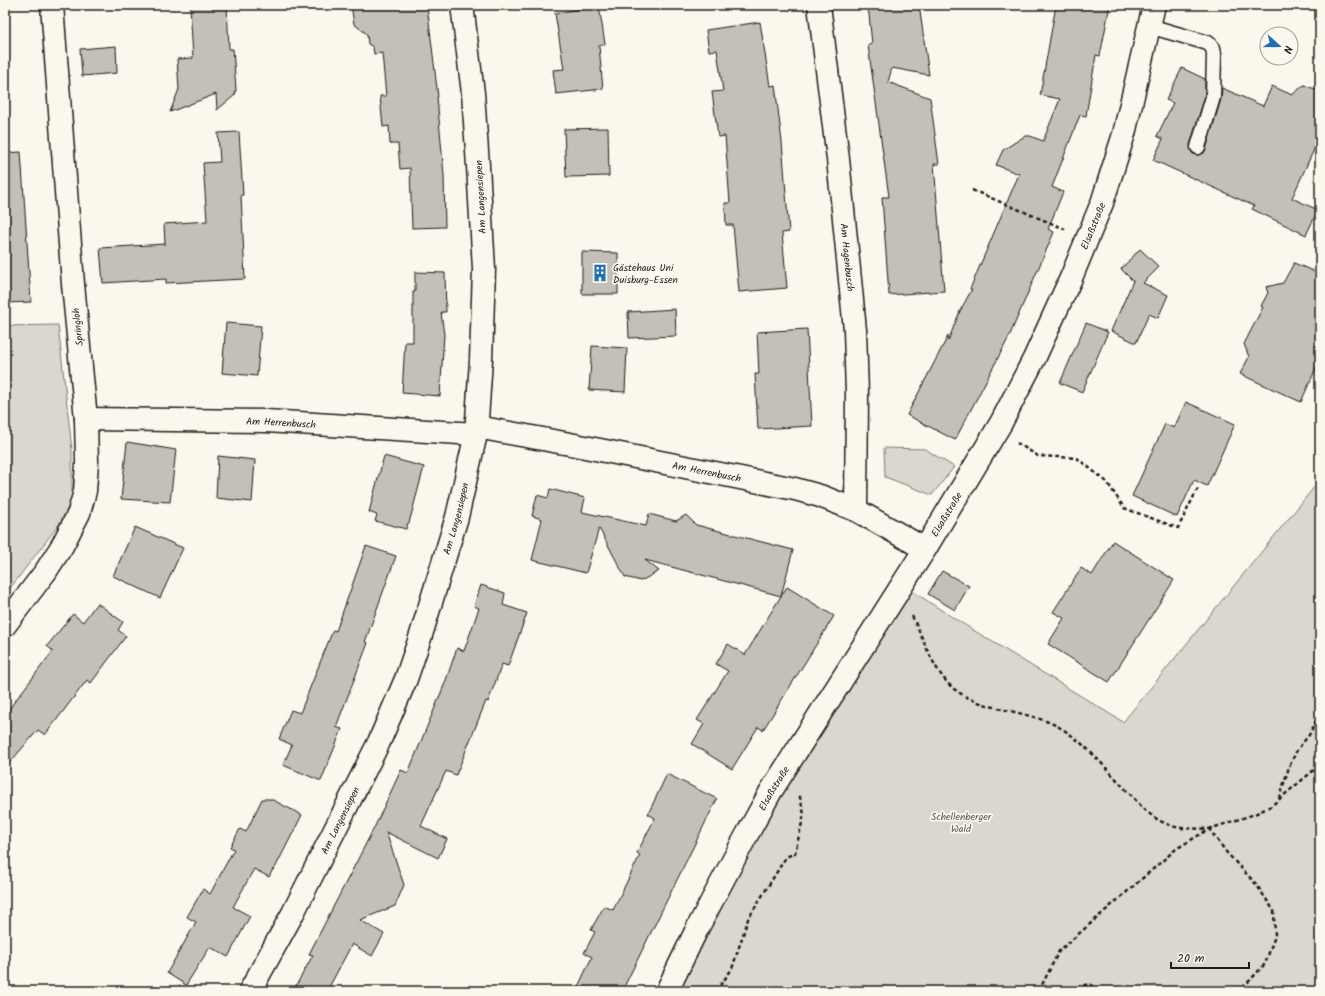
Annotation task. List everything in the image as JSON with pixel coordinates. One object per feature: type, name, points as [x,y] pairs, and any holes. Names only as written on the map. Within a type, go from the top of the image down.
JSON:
[{"type":"street","name":"Springloh","points":[[5,625],[46,571],[62,546],[79,513],[85,491],[87,463],[86,419],[73,284],[52,5]]},
{"type":"street","name":"Am Langensiepen","points":[[250,991],[293,913],[379,742],[406,679],[458,517],[477,430],[484,269],[473,94],[462,5]]},
{"type":"street","name":"Am Hagenbusch","points":[[819,5],[838,160],[855,330],[857,394],[856,510]]},
{"type":"street","name":"Elsaßstraße","points":[[667,991],[697,929],[744,840],[791,760],[925,548],[996,430],[1034,359],[1071,278],[1102,203],[1124,134],[1151,15]]},
{"type":"street","name":"Am Herrenbusch","points":[[86,419],[266,420],[477,430],[773,484],[820,496],[856,510],[925,548]]},
{"type":"lane","points":[[1151,15],[1208,43],[1213,48],[1214,66],[1212,97],[1198,147]]},
{"type":"path","points":[[972,190],[1088,238]]},
{"type":"path","points":[[996,430],[1038,456],[1077,458],[1107,482],[1124,508],[1178,528],[1198,488]]},
{"type":"path","points":[[1320,578],[1317,584],[1320,595]]},
{"type":"path","points":[[899,590],[936,668],[953,688],[975,702],[1037,717],[1060,728],[1080,743],[1104,766],[1151,816],[1168,825],[1185,828],[1209,829]]},
{"type":"path","points":[[1278,800],[1297,750],[1309,735],[1320,714]]},
{"type":"path","points":[[716,991],[732,968],[748,919],[786,857],[795,853],[804,814],[791,760]]},
{"type":"path","points":[[1039,991],[1059,951],[1176,850],[1209,829],[1255,814],[1271,806],[1320,765]]},
{"type":"path","points":[[1209,829],[1227,853],[1256,884],[1274,911],[1275,936],[1265,964],[1240,991]]},
{"type":"path","points":[[1063,991],[1089,984],[1105,991]]},
{"type":"green space","points":[[58,325],[72,450],[71,502],[60,523],[5,595],[5,326]]},
{"type":"green space","points":[[884,448],[925,449],[954,467],[932,495],[885,477]]},
{"type":"green space","name":"Schellenberger Wald","points":[[1320,480],[1320,991],[672,991],[776,794],[906,587],[1123,722]]},
{"type":"building","points":[[190,5],[227,5],[229,49],[233,49],[236,89],[235,95],[217,110],[216,94],[170,112],[179,89],[177,59],[193,58]]},
{"type":"building","points":[[351,5],[427,5],[438,97],[444,175],[445,227],[412,228],[410,168],[400,169],[398,144],[390,144],[389,126],[383,127],[380,96],[386,96],[382,53],[374,54],[373,47],[368,44],[367,34],[354,24]]},
{"type":"building","points":[[868,5],[919,5],[929,75],[892,68],[888,82],[930,98],[939,164],[934,164],[944,291],[889,295],[882,197],[889,197],[868,45],[872,44]]},
{"type":"building","points":[[1056,5],[1110,5],[1100,56],[1096,55],[1086,116],[1080,115],[1052,187],[1063,192],[1048,229],[1054,232],[1009,337],[955,440],[907,415],[948,336],[948,341],[960,311],[972,289],[970,289],[1019,174],[996,165],[1003,150],[1025,136],[1030,136],[1043,141],[1060,99],[1040,95]]},
{"type":"building","points":[[599,6],[605,44],[599,46],[603,89],[556,94],[553,70],[564,69],[555,13]]},
{"type":"building","points":[[760,22],[770,86],[775,85],[782,142],[789,232],[782,233],[787,288],[739,292],[733,225],[726,225],[725,203],[730,203],[725,136],[718,137],[712,92],[723,91],[717,50],[709,51],[706,30]]},
{"type":"building","points":[[116,46],[117,73],[82,76],[80,49]]},
{"type":"building","points":[[1182,68],[1205,79],[1205,96],[1190,145],[1192,153],[1196,155],[1204,153],[1206,149],[1221,99],[1222,88],[1263,106],[1272,86],[1292,95],[1304,85],[1320,91],[1320,136],[1292,198],[1318,210],[1306,235],[1252,209],[1254,206],[1153,160],[1163,139],[1157,136],[1173,103],[1166,100]]},
{"type":"building","points":[[608,128],[609,176],[566,177],[564,129]]},
{"type":"building","points":[[239,132],[243,195],[241,195],[245,279],[166,283],[166,279],[103,283],[100,248],[165,244],[164,224],[207,221],[203,163],[220,162],[218,133]]},
{"type":"building","points":[[21,152],[31,302],[5,303],[5,153]]},
{"type":"building","points":[[1140,249],[1159,267],[1143,283],[1168,295],[1158,318],[1149,314],[1136,343],[1111,331],[1133,281],[1121,269]]},
{"type":"building","name":"Gästehaus Uni Duisburg-Essen","points":[[582,252],[618,253],[618,294],[582,294]]},
{"type":"building","points":[[1294,263],[1320,274],[1320,359],[1301,402],[1240,374],[1249,357],[1244,344],[1263,307],[1261,306],[1268,293],[1266,287],[1283,283]]},
{"type":"building","points":[[415,272],[445,273],[446,312],[441,312],[444,335],[440,396],[402,393],[405,342],[413,342],[413,292],[415,292]]},
{"type":"building","points":[[675,309],[676,336],[629,338],[628,312]]},
{"type":"building","points":[[226,323],[261,326],[257,376],[222,373]]},
{"type":"building","points":[[1086,323],[1108,332],[1082,392],[1060,383]]},
{"type":"building","points":[[807,329],[812,426],[758,429],[755,374],[759,374],[757,332]]},
{"type":"building","points":[[592,346],[627,348],[625,392],[589,390]]},
{"type":"building","points":[[1186,402],[1235,424],[1207,486],[1194,480],[1177,517],[1132,496],[1165,424],[1174,428]]},
{"type":"building","points":[[127,442],[176,450],[170,502],[121,499]]},
{"type":"building","points":[[218,456],[255,460],[252,502],[216,498]]},
{"type":"building","points":[[384,456],[424,467],[409,523],[406,529],[375,521],[377,515],[369,512]]},
{"type":"building","points":[[550,489],[585,498],[582,512],[646,526],[649,514],[676,521],[686,515],[696,525],[793,550],[781,596],[645,560],[659,571],[641,581],[625,577],[599,528],[586,573],[532,560],[542,519],[532,516],[537,495],[548,498]]},
{"type":"building","points":[[135,527],[183,548],[160,598],[113,576]]},
{"type":"building","points":[[1113,541],[1174,580],[1109,682],[1048,644],[1064,618],[1053,612],[1081,568],[1092,575]]},
{"type":"building","points":[[366,546],[396,556],[365,642],[368,643],[336,727],[342,729],[321,781],[283,765],[292,745],[279,739],[291,710],[300,713],[333,630],[336,631]]},
{"type":"building","points":[[942,571],[969,586],[955,610],[928,594]]},
{"type":"building","points":[[481,585],[505,593],[503,605],[527,613],[508,666],[502,664],[488,702],[486,701],[456,775],[446,771],[421,826],[447,839],[438,858],[386,832],[404,885],[395,906],[360,920],[384,934],[372,956],[352,944],[327,991],[293,991],[313,955],[309,954],[375,826],[401,770],[408,773],[445,683],[457,648],[464,651],[479,608],[474,606]]},
{"type":"building","points":[[787,587],[834,616],[763,730],[758,727],[732,769],[692,744],[704,724],[697,720],[728,671],[716,664],[728,644],[745,655]]},
{"type":"building","points":[[97,603],[123,622],[118,630],[126,636],[91,683],[87,680],[45,735],[38,730],[5,768],[5,714],[53,651],[47,646],[73,614],[83,622]]},
{"type":"building","points":[[667,774],[717,799],[622,991],[576,991],[592,957],[584,953],[595,932],[591,930],[604,906],[613,910],[640,855],[637,853],[655,818],[648,814]]},
{"type":"building","points":[[262,799],[271,799],[302,815],[269,877],[254,869],[233,907],[250,916],[228,957],[210,947],[186,985],[167,973],[196,922],[187,917],[203,889],[210,894],[234,849],[230,847],[240,829],[246,832]]},
{"type":"place","name":"Gästehaus Uni Duisburg-Essen","points":[[600,273]]}]
